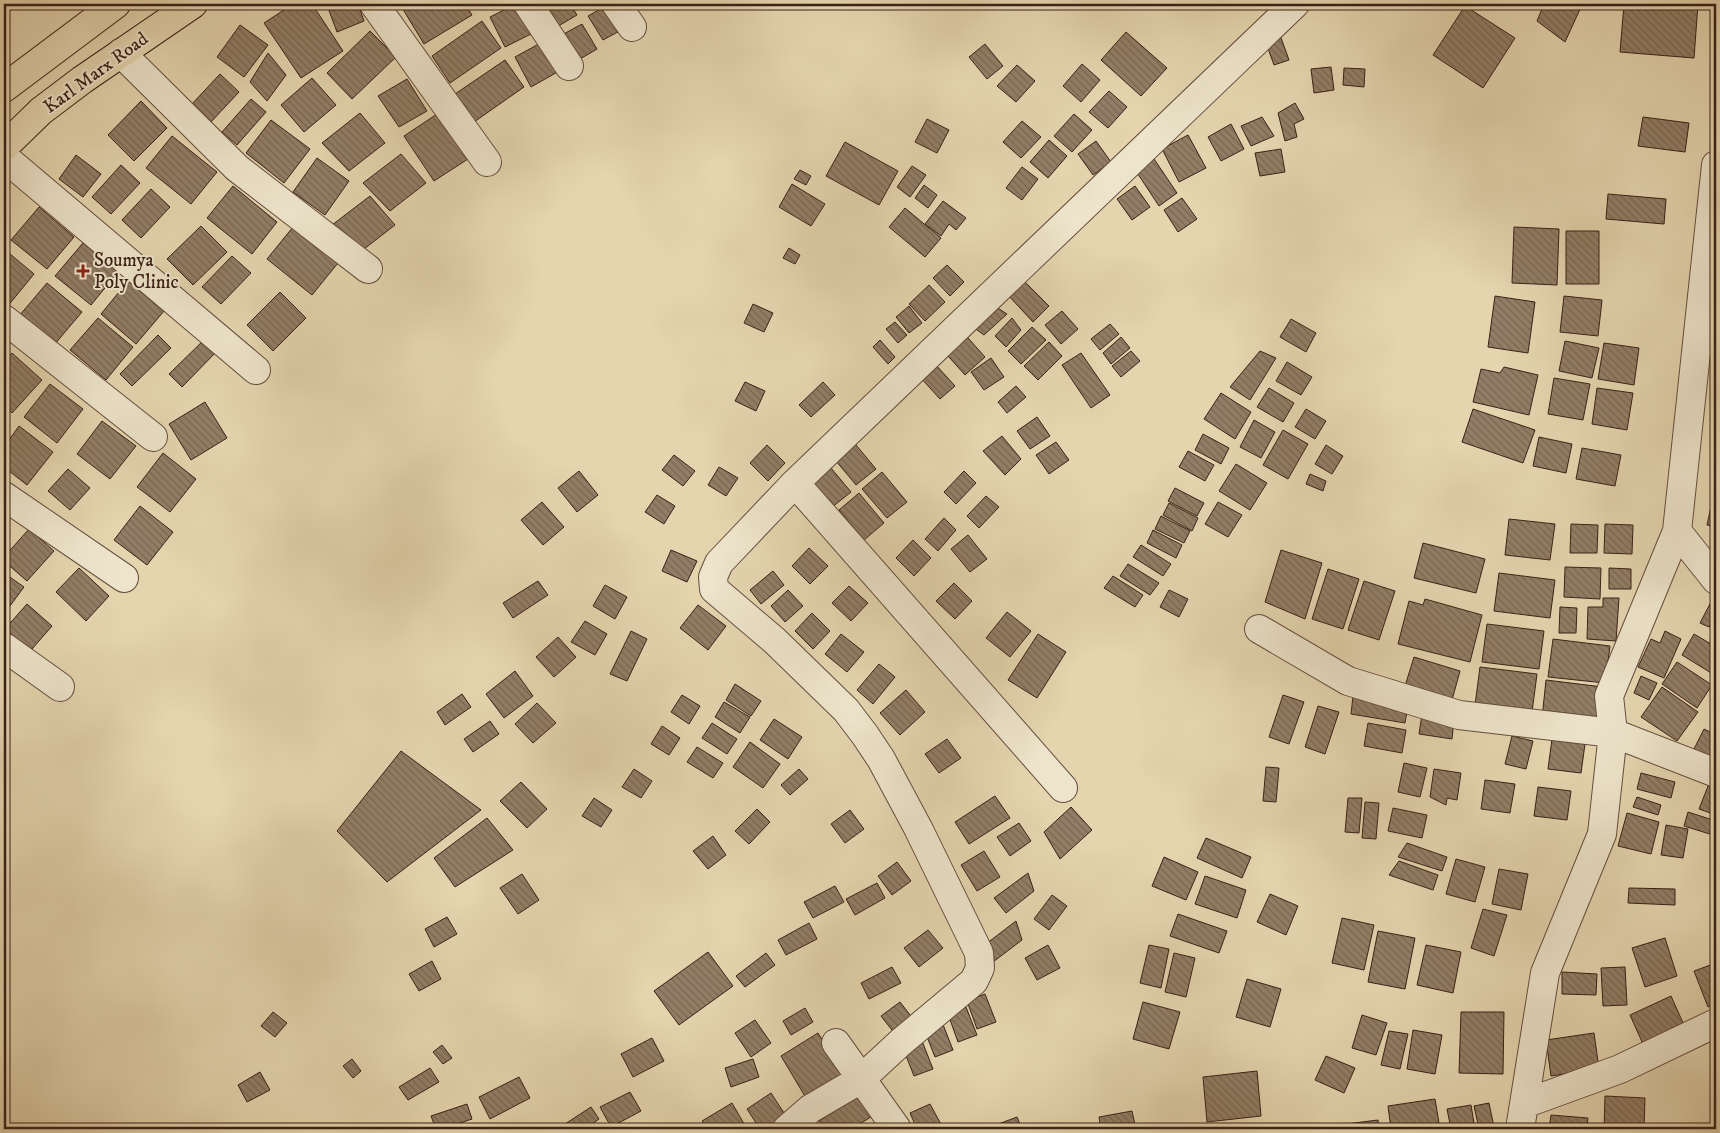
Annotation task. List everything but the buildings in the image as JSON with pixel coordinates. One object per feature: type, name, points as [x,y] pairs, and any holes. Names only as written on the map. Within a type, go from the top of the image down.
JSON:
[{"type":"main road","points":[[4,88],[116,4]]},
{"type":"main road","name":"Karl Marx Road","points":[[4,147],[41,111],[82,80],[193,4]]},
{"type":"street","points":[[374,4],[487,162]]},
{"type":"street","points":[[528,4],[569,66]]},
{"type":"street","points":[[616,4],[632,27]]},
{"type":"street","points":[[787,1129],[810,1109],[861,1079],[901,1042],[974,981],[980,968],[979,953],[918,828],[866,735],[846,710],[775,641],[714,589],[713,577],[719,562],[795,483],[1295,4]]},
{"type":"street","points":[[121,53],[237,168],[368,269]]},
{"type":"street","points":[[4,157],[256,370]]},
{"type":"street","points":[[1522,1116],[1545,972],[1602,834],[1613,733],[1609,696],[1677,530],[1716,165]]},
{"type":"street","points":[[4,319],[153,437]]},
{"type":"street","points":[[795,483],[1063,788]]},
{"type":"street","points":[[4,496],[124,578]]},
{"type":"street","points":[[1677,530],[1716,580]]},
{"type":"street","points":[[1259,629],[1348,681],[1459,715],[1613,733],[1716,773]]},
{"type":"street","points":[[4,647],[60,687]]},
{"type":"street","points":[[1522,1116],[1716,1023]]},
{"type":"street","points":[[836,1043],[897,1129]]},
{"type":"place","name":"Soumya Poly Clinic","points":[[83,271]]}]
